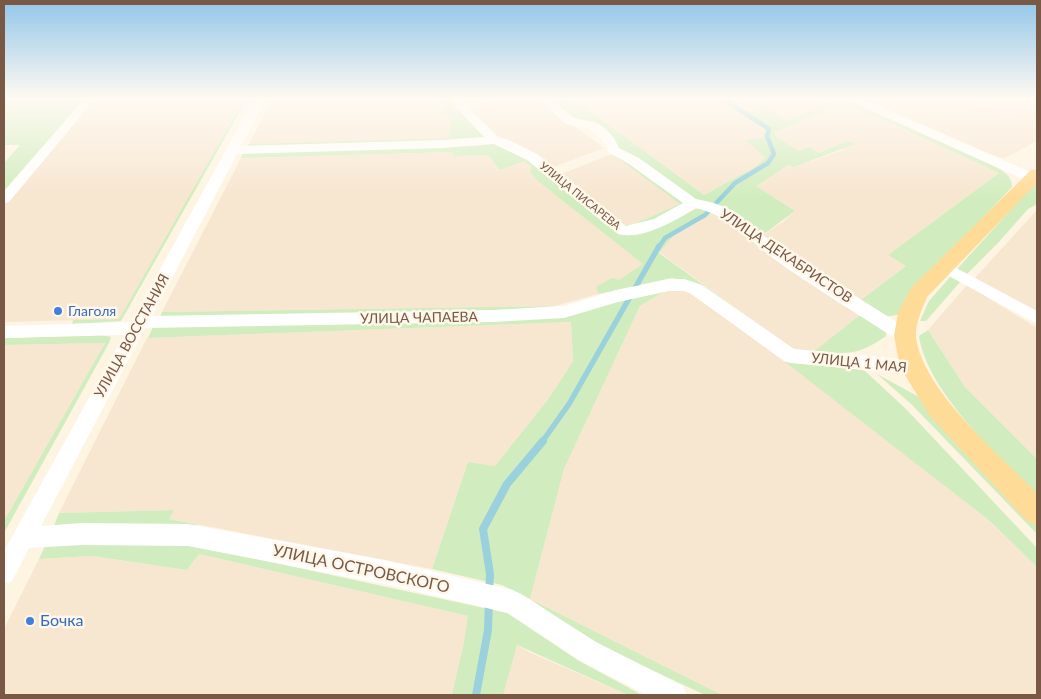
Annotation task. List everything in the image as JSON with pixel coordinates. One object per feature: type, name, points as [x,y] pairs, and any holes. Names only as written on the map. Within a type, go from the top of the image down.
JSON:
[{"type":"main road","points":[[912,368],[905,336],[909,313],[918,293],[1035,176]]},
{"type":"main road","name":"УЛИЦА 1 МАЯ","points":[[912,368],[939,409],[1037,512]]},
{"type":"street","points":[[4,199],[62,132]]},
{"type":"street","name":"УЛИЦА ВОССТАНИЯ","points":[[4,573],[243,132]]},
{"type":"street","name":"УЛИЦА ПИСАРЕВА","points":[[485,132],[494,140],[503,142],[532,157],[623,231],[641,230],[680,212],[692,203]]},
{"type":"street","name":"УЛИЦА ДЕКАБРИСТОВ","points":[[602,132],[614,150],[634,161],[692,203],[709,206],[724,212],[779,255],[905,336]]},
{"type":"street","points":[[930,132],[1035,176]]},
{"type":"street","points":[[234,150],[423,145],[494,140]]},
{"type":"street","points":[[943,266],[1037,318]]},
{"type":"street","name":"УЛИЦА ЧАПАЕВА","points":[[4,332],[564,312],[617,296],[669,285],[684,285],[696,289]]},
{"type":"street","name":"УЛИЦА 1 МАЯ","points":[[696,289],[790,356],[912,368]]},
{"type":"street","name":"УЛИЦА ОСТРОВСКОГО","points":[[22,538],[82,534],[188,534],[384,572],[513,602],[586,651],[674,695]]},
{"type":"shaded area","points":[[66,132],[225,132],[119,319],[4,322],[4,205]]},
{"type":"shaded area","points":[[255,132],[450,132],[449,138],[249,144]]},
{"type":"shaded area","points":[[492,132],[582,132],[604,148],[553,167],[538,155],[497,136]]},
{"type":"shaded area","points":[[618,132],[765,132],[764,137],[747,140],[765,158],[755,167],[704,195]]},
{"type":"shaded area","points":[[775,132],[909,132],[999,173],[888,255],[906,266],[858,302],[760,237],[783,222],[795,211],[755,186],[790,165],[794,167],[843,150],[847,141],[819,153],[799,151],[775,135]]},
{"type":"shaded area","points":[[939,132],[1037,132],[1037,141],[1005,158],[998,157]]},
{"type":"shaded area","points":[[453,152],[454,156],[488,155],[500,170],[524,161],[532,168],[539,182],[644,264],[619,280],[596,287],[598,294],[555,306],[162,312],[241,158]]},
{"type":"shaded area","points":[[612,154],[681,204],[632,225],[622,225],[561,174]]},
{"type":"shaded area","points":[[1037,210],[1037,312],[975,278]]},
{"type":"shaded area","points":[[714,212],[740,228],[753,243],[861,314],[813,352],[791,348],[659,252],[675,234]]},
{"type":"shaded area","points":[[967,285],[1037,328],[1037,459],[965,387],[928,330]]},
{"type":"shaded area","points":[[670,288],[683,289],[731,321],[803,375],[991,522],[1037,567],[1037,695],[722,695],[530,599],[564,469],[640,306]]},
{"type":"shaded area","points":[[571,322],[573,361],[549,398],[495,466],[468,462],[432,569],[169,519],[173,510],[59,513],[147,338]]},
{"type":"shaded area","points":[[105,343],[4,521],[4,345]]},
{"type":"shaded area","points":[[199,554],[468,616],[529,652],[628,695],[4,695],[4,629],[39,559],[92,556],[187,570]]},
{"type":"green space","points":[[4,132],[58,132],[4,194],[4,163],[20,145],[4,145]]},
{"type":"green space","points":[[225,132],[228,132],[121,321],[72,324],[73,320],[119,319]]},
{"type":"green space","points":[[450,132],[480,132],[486,138],[248,146],[249,144],[449,138]]},
{"type":"green space","points":[[598,132],[618,132],[704,195],[755,167],[765,158],[746,140],[763,137],[765,132],[776,132],[775,135],[799,151],[810,147],[819,153],[847,141],[855,144],[794,167],[789,165],[756,186],[795,211],[760,237],[694,200],[619,149],[614,140]]},
{"type":"green space","points":[[909,132],[917,132],[998,168],[1009,177],[1012,187],[931,273],[902,314],[884,317],[858,302],[906,266],[888,255],[999,173]]},
{"type":"green space","points":[[491,142],[507,148],[541,168],[619,234],[640,234],[650,231],[698,208],[721,212],[736,222],[762,247],[782,261],[883,324],[887,329],[886,336],[876,343],[851,352],[813,352],[861,314],[753,243],[740,228],[715,211],[675,234],[659,253],[791,348],[693,282],[672,278],[598,294],[596,287],[612,278],[619,280],[643,264],[539,182],[530,172],[532,168],[524,161],[500,170],[488,155],[454,156],[452,152],[241,158],[243,152],[442,146]]},
{"type":"green space","points":[[614,153],[684,201],[684,204],[653,221],[636,226],[628,227],[622,225],[632,225],[680,204],[612,154]]},
{"type":"green space","points":[[1037,181],[1037,204],[1028,209],[967,274],[957,269]]},
{"type":"green space","points":[[951,276],[961,281],[926,321],[920,321],[929,301]]},
{"type":"green space","points":[[670,288],[640,306],[564,469],[530,599],[502,585],[432,569],[468,462],[495,466],[549,398],[573,361],[571,322],[148,338],[153,327],[487,320],[616,301]]},
{"type":"green space","points":[[555,306],[487,312],[160,317],[162,312]]},
{"type":"green space","points":[[928,330],[965,387],[1037,459],[1037,495],[966,422],[935,379],[925,357],[919,336]]},
{"type":"green space","points":[[102,335],[111,337],[109,343],[4,533],[4,521],[105,343],[4,345],[4,338]]},
{"type":"green space","points":[[784,361],[864,370],[906,409],[1037,548],[1037,567],[991,522]]},
{"type":"green space","points":[[877,374],[930,403],[954,433],[1037,518],[1037,534],[911,404]]},
{"type":"green space","points":[[174,510],[169,519],[199,525],[54,526],[59,513]]},
{"type":"green space","points":[[46,544],[188,544],[507,613],[583,663],[642,695],[628,695],[517,645],[503,695],[452,695],[468,616],[199,554],[187,570],[92,556],[39,559]]},
{"type":"green space","points":[[530,599],[722,695],[705,695],[590,641]]},
{"type":"waterway","points":[[659,247],[665,238],[705,215],[735,183],[768,163],[774,154],[767,136],[768,132]]},
{"type":"waterway","points":[[542,442],[569,404],[659,246]]},
{"type":"waterway","points":[[489,592],[490,574],[483,529],[507,484],[543,441]]},
{"type":"waterway","points":[[476,695],[488,630],[489,601]]},
{"type":"place","name":"Глаголя","points":[[58,311]]},
{"type":"place","name":"Бочка","points":[[30,621]]}]
